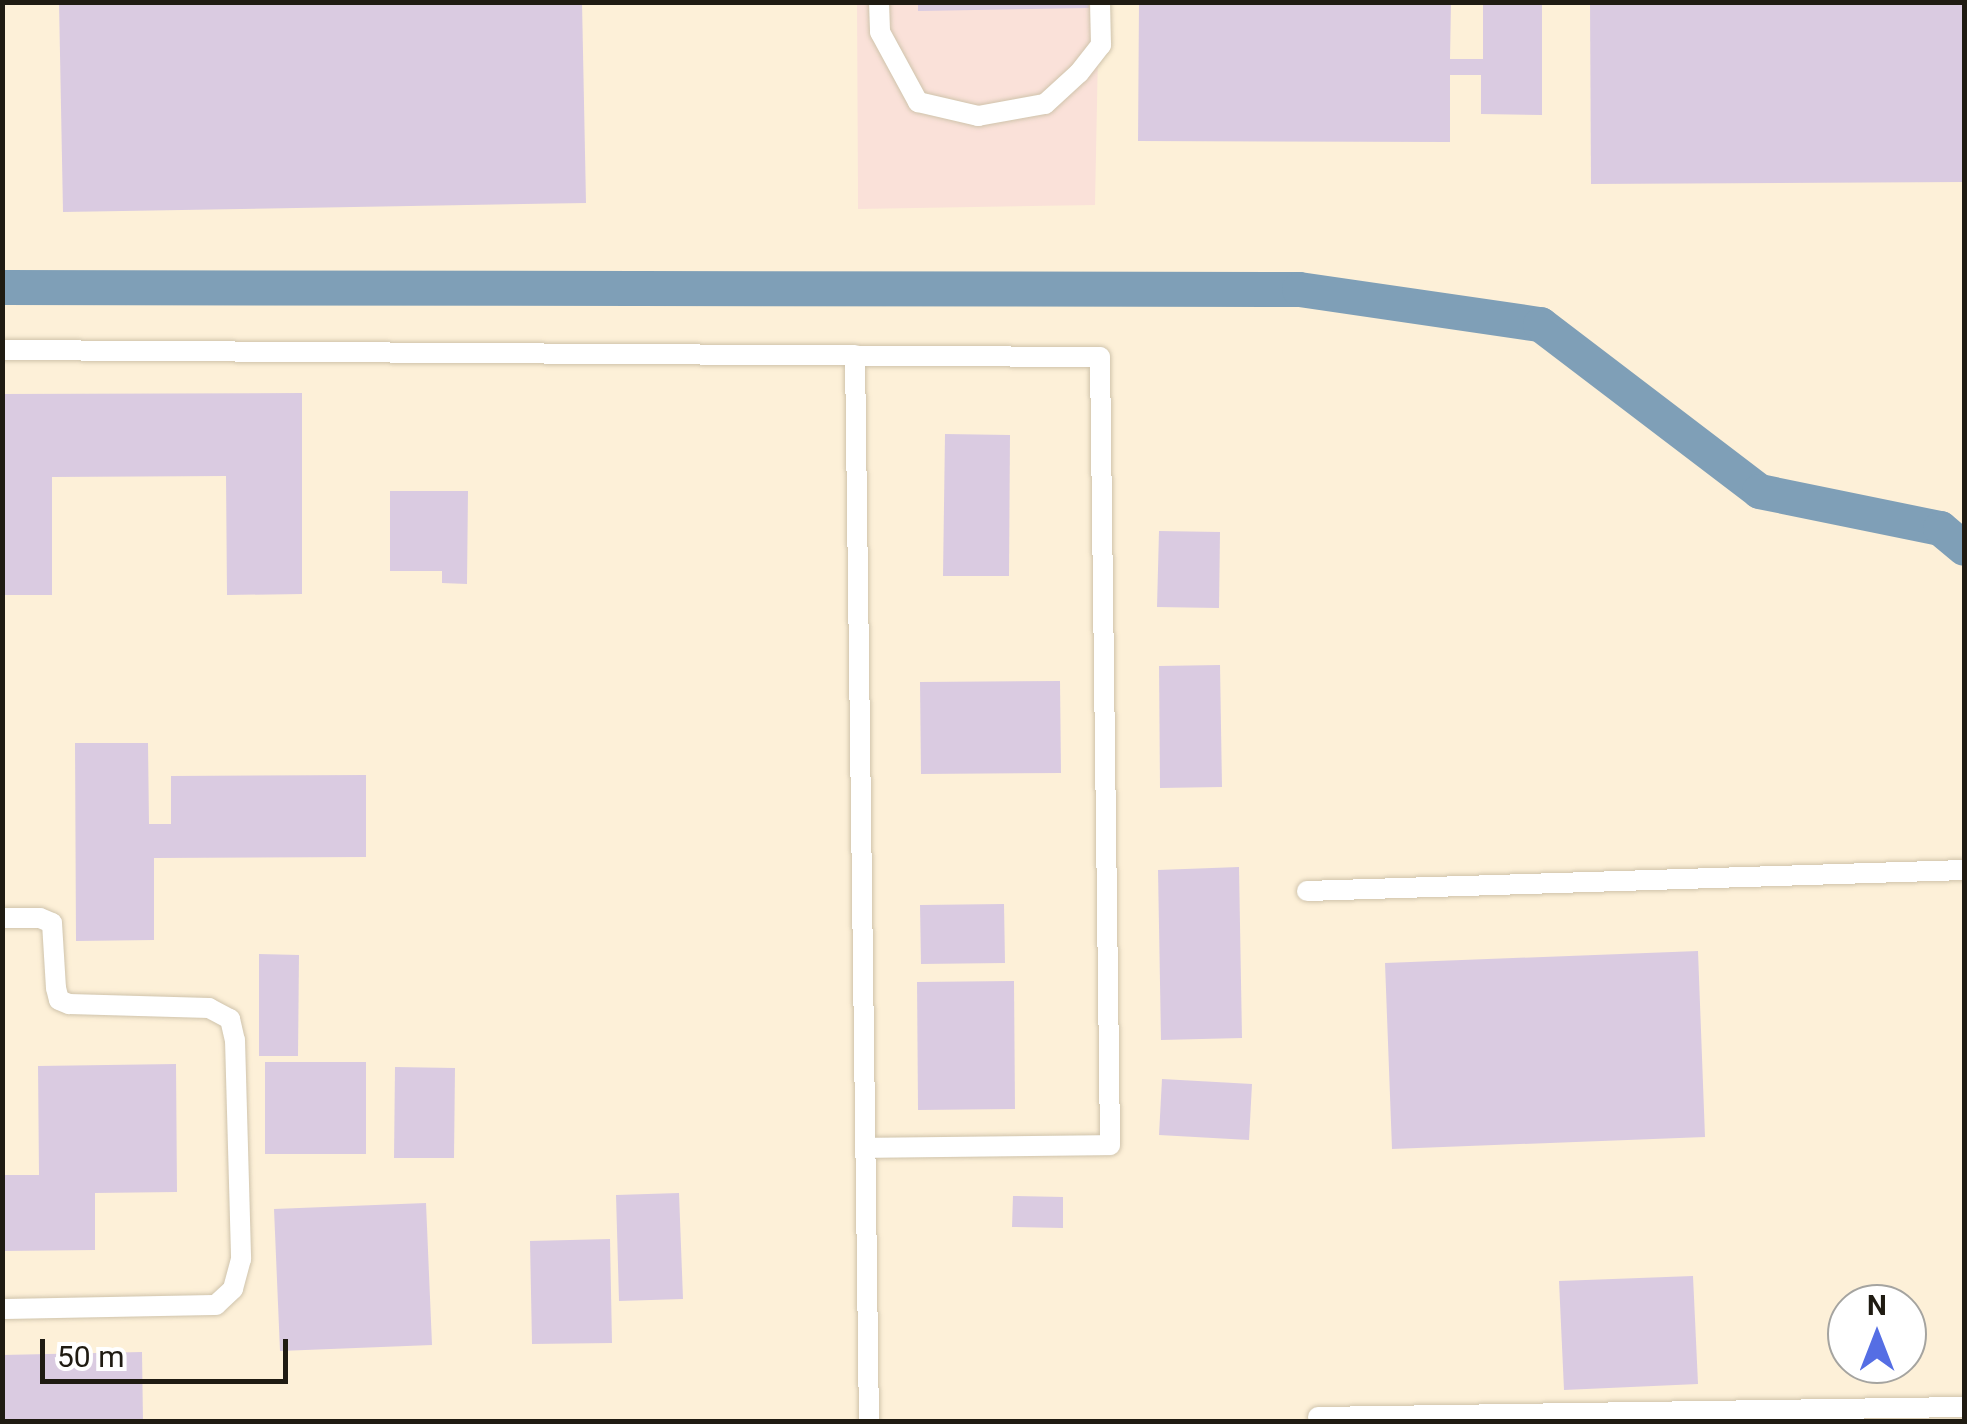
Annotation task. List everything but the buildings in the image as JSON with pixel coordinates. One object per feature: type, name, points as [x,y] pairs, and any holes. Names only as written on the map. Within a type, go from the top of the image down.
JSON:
[{"type":"lane","points":[[879,2],[880,32],[918,102],[978,116],[1044,104],[1080,73],[1101,44],[1100,2]]},
{"type":"lane","points":[[2,350],[1100,357],[1110,1145],[865,1148]]},
{"type":"lane","points":[[855,355],[869,1422]]},
{"type":"lane","points":[[1308,891],[1964,870]]},
{"type":"lane","points":[[2,918],[40,918],[52,924],[59,1000],[68,1004],[210,1008],[230,1020],[236,1040],[241,1258],[234,1289],[216,1305],[2,1310]]},
{"type":"lane","points":[[1318,1417],[1964,1407]]},
{"type":"shaded area","points":[[857,3],[1099,3],[1095,205],[858,209]]},
{"type":"waterway","points":[[2,287],[1299,289],[1540,324],[1759,491],[1940,528],[1964,548]]}]
